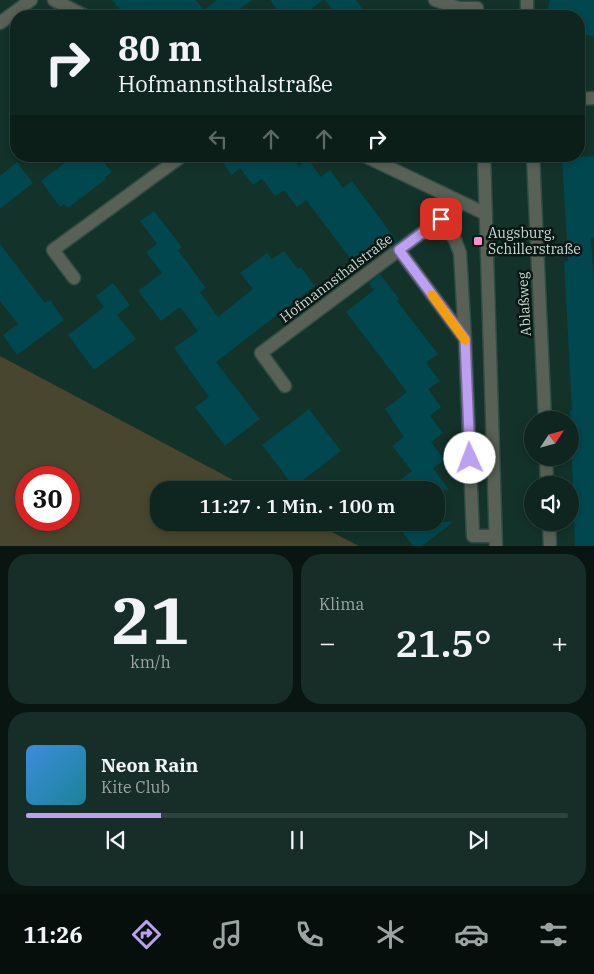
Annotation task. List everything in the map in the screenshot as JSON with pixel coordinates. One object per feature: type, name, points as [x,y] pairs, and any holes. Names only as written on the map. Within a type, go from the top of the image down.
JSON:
[{"type":"street","points":[[18,10],[31,0]]},
{"type":"street","points":[[54,0],[73,10]]},
{"type":"street","points":[[435,0],[459,8],[477,8]]},
{"type":"street","points":[[74,278],[53,250],[174,162]]},
{"type":"street","points":[[377,162],[486,214]]},
{"type":"street","points":[[441,219],[455,240],[460,253],[473,536],[495,541],[484,162]]},
{"type":"street","name":"Ablaßweg","points":[[533,162],[544,411]]},
{"type":"street","name":"Hofmannsthalstraße","points":[[285,386],[260,353],[462,203]]},
{"type":"street","points":[[399,250],[465,339]]},
{"type":"street","points":[[549,531],[550,546]]},
{"type":"shaded area","points":[[0,356],[235,481],[150,481],[150,531],[330,531],[359,546],[0,546]]},
{"type":"building","points":[[112,0],[196,0],[204,10],[120,10]]},
{"type":"building","points":[[217,0],[252,0],[238,10],[204,10]]},
{"type":"building","points":[[270,0],[323,0],[310,10],[278,10]]},
{"type":"building","points":[[325,0],[356,0],[364,10],[332,10]]},
{"type":"building","points":[[550,0],[594,0],[594,37],[585,35],[585,10],[548,10]]},
{"type":"building","points":[[594,156],[594,238],[591,238],[594,287],[594,546],[575,546],[574,531],[579,531],[579,476],[572,476],[572,466],[579,466],[579,411],[570,411],[572,410],[564,262],[568,261],[562,162],[585,162],[585,157]]},
{"type":"building","points":[[17,162],[33,183],[0,209],[0,176]]},
{"type":"building","points":[[66,162],[104,162],[112,172],[105,177],[106,179],[68,208],[64,204],[60,207],[41,181]]},
{"type":"building","points":[[222,162],[296,162],[299,166],[304,162],[310,162],[321,177],[330,170],[343,188],[352,181],[397,241],[359,270],[306,200],[297,207],[284,190],[275,196],[262,179],[253,185],[240,168],[232,175]]},
{"type":"building","points":[[154,211],[182,247],[178,250],[206,288],[200,292],[218,317],[253,289],[240,273],[267,253],[272,259],[284,251],[298,269],[301,267],[315,286],[216,362],[260,419],[225,446],[195,407],[209,397],[174,348],[198,331],[180,307],[161,321],[138,291],[162,273],[146,252],[157,244],[140,221]]},
{"type":"building","points":[[0,244],[45,303],[50,300],[64,320],[17,355],[3,335],[18,324],[0,301]]},
{"type":"building","points":[[380,274],[399,299],[397,301],[438,354],[426,363],[440,381],[428,389],[441,407],[430,416],[443,433],[431,442],[445,460],[433,468],[442,481],[400,480],[412,471],[392,446],[404,437],[385,409],[407,392],[346,312],[374,290],[369,283]]},
{"type":"building","points":[[113,283],[130,305],[117,315],[136,339],[94,370],[68,335],[104,307],[96,296]]},
{"type":"building","points":[[309,409],[341,451],[302,481],[289,481],[262,445]]},
{"type":"building","points":[[445,522],[453,522],[445,528]]},
{"type":"building","points":[[406,531],[441,531],[422,546],[413,546],[403,533]]},
{"type":"slow traffic","points":[[432,295],[465,340]]},
{"type":"place","name":"Augsburg, Schillerstraße","points":[[478,241]]},
{"type":"route","points":[[441,219],[399,250],[465,339],[470,458]]}]
